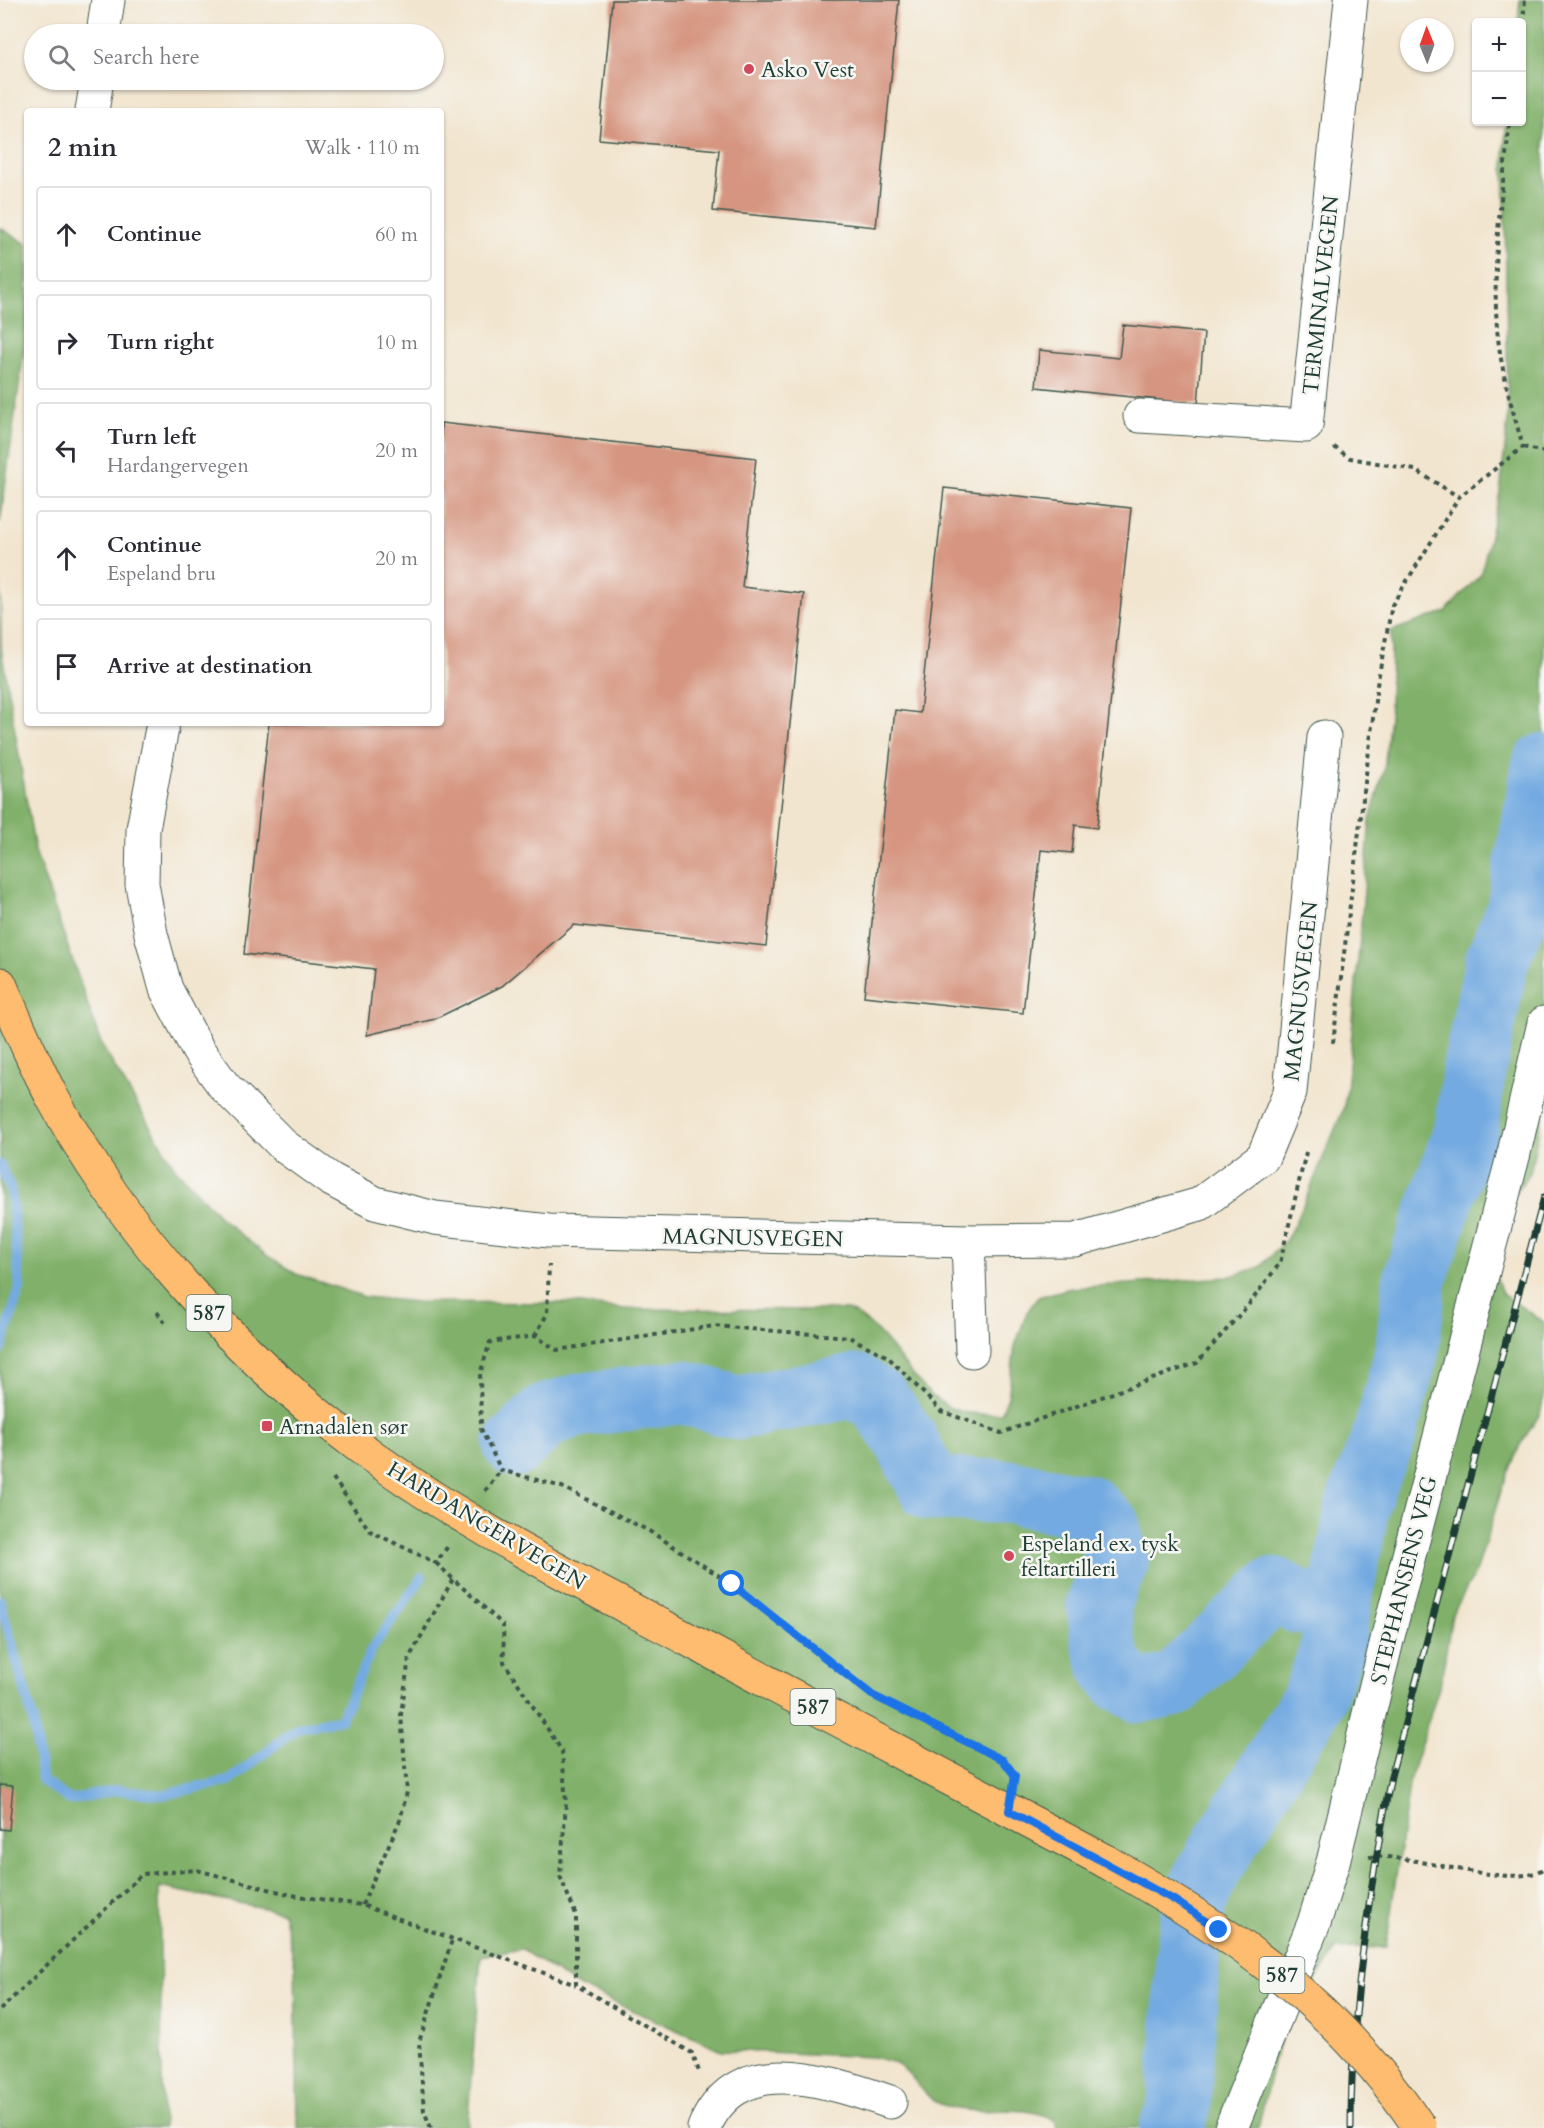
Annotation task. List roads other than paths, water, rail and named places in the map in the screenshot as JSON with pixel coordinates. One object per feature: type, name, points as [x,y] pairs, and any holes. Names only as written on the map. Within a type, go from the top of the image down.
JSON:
[{"type":"main road","name":"HARDANGERVEGEN","points":[[0,984],[52,1098],[121,1205],[196,1300],[303,1402],[358,1446],[520,1549],[1174,1900],[1274,1968],[1341,2028],[1380,2070],[1420,2128]]},
{"type":"street","points":[[104,24],[108,0]]},
{"type":"street","name":"TERMINALVEGEN","points":[[1140,416],[1306,426],[1351,0]]},
{"type":"street","points":[[92,108],[95,90]]},
{"type":"street","name":"MAGNUSVEGEN","points":[[162,726],[143,829],[142,884],[151,934],[166,988],[198,1050],[224,1086],[284,1146],[330,1179],[375,1203],[435,1218],[549,1231],[968,1241],[1075,1240],[1177,1211],[1200,1204],[1263,1157],[1290,1092],[1324,737]]},
{"type":"street","name":"STEPHANSENS VEG","points":[[1231,2128],[1314,1923],[1333,1862],[1390,1628],[1515,1153],[1544,1023]]},
{"type":"street","points":[[968,1241],[972,1351]]},
{"type":"street","points":[[708,2118],[739,2085],[775,2076],[834,2084],[890,2102]]},
{"type":"waterway","points":[[1171,2128],[1179,2107],[1188,1952],[1194,1903],[1209,1870],[1312,1702],[1331,1652],[1358,1502],[1384,1437],[1407,1351],[1415,1278],[1467,1126],[1474,1069],[1497,960],[1518,910],[1544,765]]},
{"type":"waterway","points":[[0,1165],[11,1190],[20,1288],[0,1352]]},
{"type":"waterway","points":[[515,1445],[547,1415],[580,1405],[683,1392],[737,1408],[856,1386],[879,1401],[905,1439],[931,1489],[1011,1492],[1088,1507],[1108,1526],[1117,1560],[1098,1604],[1103,1640],[1111,1667],[1122,1680],[1141,1691],[1174,1685],[1274,1589],[1299,1602],[1340,1606]]},
{"type":"waterway","points":[[0,1600],[33,1720],[42,1781],[70,1800],[117,1790],[162,1795],[229,1781],[297,1728],[341,1719],[371,1650],[422,1577]]},
{"type":"railway","points":[[1351,2128],[1358,1995],[1375,1863],[1391,1776],[1544,1197]]},
{"type":"place","name":"Asko Vest","points":[[749,69]]},
{"type":"place","name":"Arnadalen sør","points":[[267,1426]]},
{"type":"place","name":"Espeland ex. tysk feltartilleri","points":[[1009,1556]]}]
